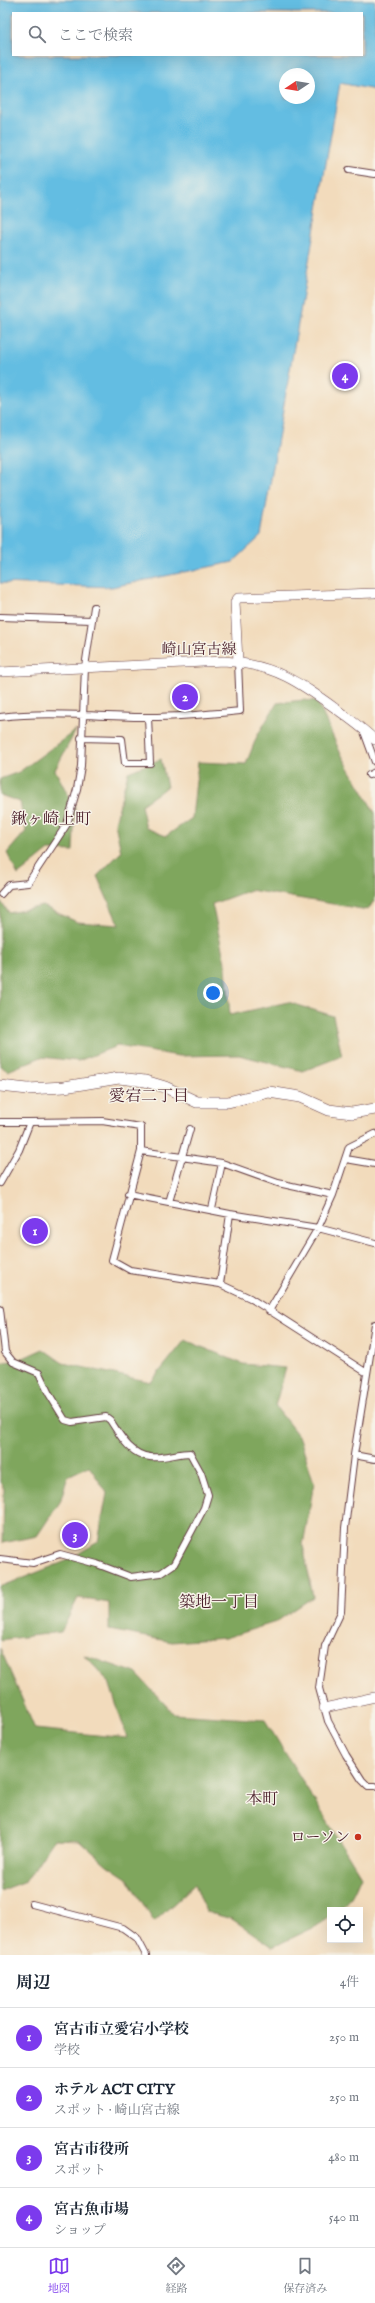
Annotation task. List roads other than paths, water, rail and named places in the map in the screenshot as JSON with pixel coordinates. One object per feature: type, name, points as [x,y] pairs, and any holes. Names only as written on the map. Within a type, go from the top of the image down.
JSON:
[{"type":"highway","points":[[0,1086],[28,1089],[64,1087],[119,1078],[145,1081],[165,1087],[197,1102],[228,1102],[270,1092],[300,1097],[329,1110],[352,1113],[375,1109]]},
{"type":"main road","points":[[238,662],[236,602],[238,598],[375,593]]},
{"type":"main road","name":"崎山宮古線","points":[[0,672],[85,667],[238,662],[261,666],[291,678],[315,693],[363,728],[375,740]]},
{"type":"main road","points":[[324,1708],[375,1697]]},
{"type":"street","points":[[349,170],[375,174]]},
{"type":"street","points":[[1,894],[9,885],[28,883],[67,824],[77,789],[82,738],[85,667],[94,607]]},
{"type":"street","points":[[0,616],[92,620]]},
{"type":"street","points":[[0,716],[49,713],[148,717],[211,715],[240,711],[238,662]]},
{"type":"street","points":[[82,738],[122,739],[125,763],[150,763],[148,717]]},
{"type":"street","points":[[363,728],[375,762]]},
{"type":"street","points":[[368,775],[375,772]]},
{"type":"street","points":[[0,1122],[102,1121],[141,1127],[141,1151],[128,1194],[112,1260],[130,1270],[220,1284],[250,1298],[367,1373]]},
{"type":"street","points":[[0,1183],[19,1150],[30,1122]]},
{"type":"street","points":[[169,1202],[190,1129]]},
{"type":"street","points":[[269,1311],[318,1228],[333,1195],[349,1147],[375,1134]]},
{"type":"street","points":[[141,1151],[222,1163],[278,1183],[333,1195]]},
{"type":"street","points":[[346,1158],[375,1164]]},
{"type":"street","points":[[212,1210],[222,1163]]},
{"type":"street","points":[[128,1194],[230,1214],[318,1228],[375,1243]]},
{"type":"street","points":[[220,1284],[230,1214]]},
{"type":"street","points":[[0,1309],[5,1352],[13,1362],[39,1373],[49,1394],[65,1420],[72,1422],[106,1417],[110,1420],[129,1447],[138,1453],[150,1457],[190,1453],[201,1473],[208,1495],[204,1508],[174,1564],[161,1573],[131,1577],[97,1564],[60,1554],[33,1563],[0,1560]]},
{"type":"street","points":[[375,1324],[354,1455],[345,1528],[341,1612],[325,1646],[319,1688],[328,1721],[362,1780],[368,1786],[375,1786]]},
{"type":"street","points":[[354,1455],[375,1459]]},
{"type":"street","points":[[32,1904],[123,1928],[137,1938],[146,1955]]},
{"type":"water","points":[[0,0],[375,0],[375,90],[340,83],[261,536],[233,562],[112,587],[0,583]]},
{"type":"place","name":"宮古魚市場","points":[[345,376]]},
{"type":"place","name":"ホテル ACT CITY","points":[[185,697]]},
{"type":"place","name":"宮古市立愛宕小学校","points":[[35,1231]]},
{"type":"place","name":"宮古市役所","points":[[75,1535]]},
{"type":"place","name":"ローソン","points":[[358,1837]]},
{"type":"district","name":"鍬ヶ崎上町","points":[[51,818]]},
{"type":"district","name":"愛宕二丁目","points":[[149,1095]]},
{"type":"district","name":"築地一丁目","points":[[219,1601]]},
{"type":"district","name":"本町","points":[[262,1798]]}]
